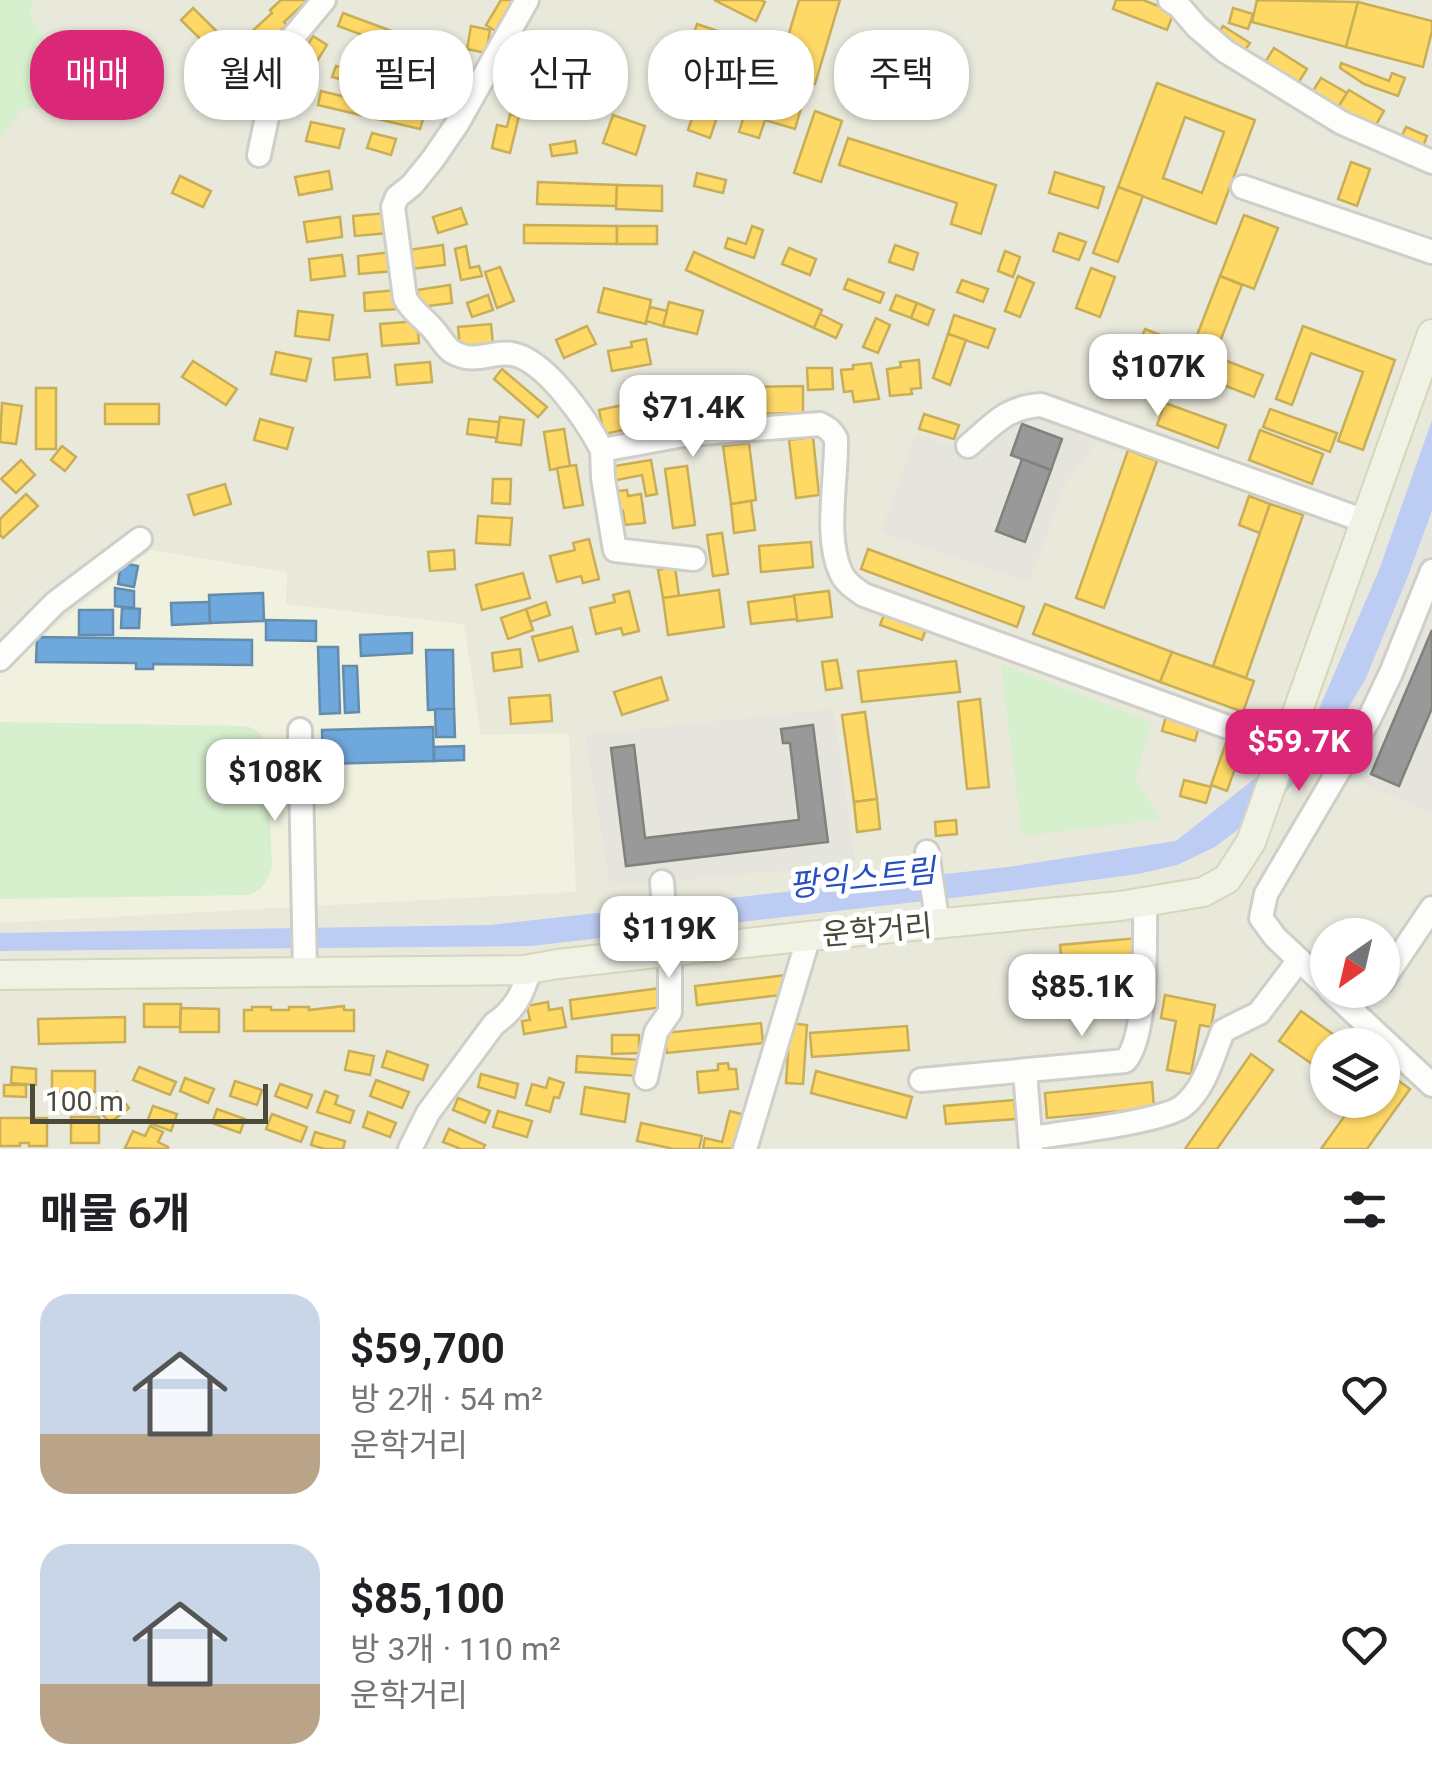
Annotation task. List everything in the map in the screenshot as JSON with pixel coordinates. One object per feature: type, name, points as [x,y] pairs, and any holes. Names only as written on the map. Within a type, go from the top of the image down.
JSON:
[{"type":"main road","name":"운학거리","points":[[0,975],[305,962],[530,969],[670,946],[808,936],[936,917],[1145,902],[1202,892],[1226,878],[1252,842],[1432,334]]},
{"type":"street","points":[[258,154],[289,42],[324,0]]},
{"type":"street","points":[[528,0],[457,124],[412,185],[397,197],[393,207],[405,298],[452,351],[463,357],[483,358],[515,354],[560,389],[588,423],[602,450],[615,550],[694,559]]},
{"type":"street","points":[[1170,0],[1196,9],[1197,27],[1226,51],[1342,123],[1432,162]]},
{"type":"street","points":[[1243,186],[1432,252]]},
{"type":"street","points":[[968,446],[1009,412],[1041,405],[1366,521]]},
{"type":"street","points":[[602,450],[689,434],[820,424],[833,432],[836,439],[835,555],[842,576],[851,586],[1285,747]]},
{"type":"street","points":[[0,659],[56,603],[140,540]]},
{"type":"street","points":[[1310,971],[1275,937],[1262,918],[1266,894],[1369,719],[1432,571]]},
{"type":"street","points":[[300,730],[305,962]]},
{"type":"street","points":[[927,858],[936,917]]},
{"type":"street","points":[[921,1080],[1125,1061],[1136,1044],[1146,966],[1145,902]]},
{"type":"street","points":[[1400,955],[1432,908]]},
{"type":"street","points":[[745,1149],[808,936]]},
{"type":"street","points":[[646,1078],[656,1032],[670,1012],[670,946]]},
{"type":"street","points":[[1024,1072],[1031,1144],[1076,1140],[1161,1116],[1183,1106],[1202,1083],[1223,1031],[1259,1013],[1299,960]]},
{"type":"street","points":[[410,1149],[428,1113],[522,993],[530,969]]},
{"type":"street","points":[[1349,1008],[1432,1084]]},
{"type":"street","points":[[1359,1017],[1365,1008]]},
{"type":"shaded area","points":[[0,0],[1432,0],[1432,511],[1408,576],[1372,788],[1432,813],[1432,1149],[0,1149]]},
{"type":"shaded area","points":[[1028,389],[1133,429],[1124,453],[1097,442],[1063,488],[1029,583],[881,532],[916,434],[951,446],[972,434],[1001,398]]},
{"type":"shaded area","points":[[1432,511],[1432,813],[1372,788],[1321,753],[1365,680]]},
{"type":"shaded area","points":[[151,550],[287,572],[286,604],[464,624],[481,735],[569,733],[576,892],[0,923],[0,669]]},
{"type":"shaded area","points":[[833,709],[856,864],[610,887],[585,735]]},
{"type":"green space","points":[[0,0],[34,0],[29,14],[39,30],[30,30],[30,108],[23,108],[0,139]]},
{"type":"green space","points":[[1001,664],[1152,722],[1135,780],[1161,819],[1022,836]]},
{"type":"green space","points":[[0,722],[254,729],[267,749],[272,867],[267,881],[248,895],[0,899]]},
{"type":"water","points":[[1432,420],[1432,511],[1365,680],[1321,753],[1284,794],[1215,847],[1177,865],[1138,874],[977,895],[531,946],[0,951],[0,933],[490,925],[1008,867],[1176,841],[1263,772],[1312,725],[1379,570]]},
{"type":"building: 주거","points":[[281,0],[308,0],[284,22],[287,25],[282,30],[254,30],[272,13],[270,10]]},
{"type":"building: 주거","points":[[501,0],[522,0],[506,30],[486,25]]},
{"type":"building: 주거","points":[[714,0],[761,0],[765,2],[756,21]]},
{"type":"building: 주거","points":[[799,0],[840,0],[815,84],[814,30],[790,30]]},
{"type":"building: 주거","points":[[1116,0],[1143,0],[1174,12],[1167,30],[1113,9]]},
{"type":"building: 주거","points":[[1257,0],[1358,2],[1346,47],[1252,22]]},
{"type":"building: 주거","points":[[1358,2],[1432,21],[1423,67],[1346,47]]},
{"type":"building: 주거","points":[[193,8],[215,30],[191,30],[181,20]]},
{"type":"building: 주거","points":[[1233,8],[1253,14],[1248,29],[1229,23]]},
{"type":"building: 주거","points":[[343,13],[389,30],[349,30],[338,26]]},
{"type":"building: 주거","points":[[471,26],[490,30],[486,53],[473,50]]},
{"type":"building: 주거","points":[[1223,26],[1250,43],[1245,50],[1218,34]]},
{"type":"building: 주거","points":[[319,40],[327,45],[319,58]]},
{"type":"building: 주거","points":[[1274,48],[1307,69],[1297,85],[1264,64]]},
{"type":"building: 주거","points":[[1341,63],[1389,81],[1392,73],[1405,78],[1398,96],[1364,84],[1340,68]]},
{"type":"building: 주거","points":[[1321,78],[1347,93],[1337,109],[1311,94]]},
{"type":"building: 주거","points":[[1157,83],[1255,120],[1216,224],[1118,187]],"holes":[[[1185,117],[1224,132],[1202,193],[1163,178]]]},
{"type":"building: 주거","points":[[1349,90],[1384,111],[1373,130],[1337,109]]},
{"type":"building: 주거","points":[[321,91],[339,95],[339,110],[319,105]]},
{"type":"building: 주거","points":[[815,111],[842,121],[821,182],[794,173]]},
{"type":"building: 주거","points":[[382,120],[423,120],[420,129]]},
{"type":"building: 주거","points":[[509,120],[518,120],[510,153],[492,148],[497,125],[507,127]]},
{"type":"building: 주거","points":[[611,120],[645,126],[636,155],[603,143]]},
{"type":"building: 주거","points":[[691,120],[716,120],[710,138],[688,130]]},
{"type":"building: 주거","points":[[743,120],[765,120],[759,138],[739,132]]},
{"type":"building: 주거","points":[[765,120],[798,120],[795,129]]},
{"type":"building: 주거","points":[[311,122],[344,129],[339,148],[306,141]]},
{"type":"building: 주거","points":[[1406,127],[1427,136],[1421,152],[1399,142]]},
{"type":"building: 주거","points":[[372,133],[396,139],[391,155],[367,148]]},
{"type":"building: 주거","points":[[848,138],[996,185],[981,234],[951,224],[957,203],[839,165]]},
{"type":"building: 주거","points":[[575,141],[577,153],[552,156],[550,145]]},
{"type":"building: 주거","points":[[1351,162],[1370,169],[1357,206],[1338,199]]},
{"type":"building: 주거","points":[[329,171],[332,189],[299,195],[295,177]]},
{"type":"building: 주거","points":[[1055,172],[1104,187],[1098,208],[1049,193]]},
{"type":"building: 주거","points":[[697,173],[726,180],[723,193],[694,186]]},
{"type":"building: 주거","points":[[180,176],[211,191],[203,207],[172,193]]},
{"type":"building: 주거","points":[[538,182],[617,185],[617,206],[537,204]]},
{"type":"building: 주거","points":[[617,185],[662,186],[662,211],[616,209]]},
{"type":"building: 주거","points":[[1118,187],[1143,196],[1118,262],[1093,253]]},
{"type":"building: 주거","points":[[461,208],[467,224],[438,233],[433,217]]},
{"type":"building: 주거","points":[[387,213],[389,233],[355,236],[353,216]]},
{"type":"building: 주거","points":[[1244,215],[1278,228],[1254,289],[1220,276]]},
{"type":"building: 주거","points":[[340,217],[342,237],[307,242],[304,222]]},
{"type":"building: 주거","points":[[524,225],[617,226],[617,244],[524,243]]},
{"type":"building: 주거","points":[[617,226],[657,226],[657,244],[617,244]]},
{"type":"building: 주거","points":[[752,226],[763,230],[754,258],[725,248],[728,238],[746,244]]},
{"type":"building: 주거","points":[[1059,233],[1086,242],[1079,260],[1053,251]]},
{"type":"building: 주거","points":[[443,245],[445,265],[410,269],[408,250]]},
{"type":"building: 주거","points":[[895,245],[918,253],[913,270],[889,262]]},
{"type":"building: 주거","points":[[466,246],[470,268],[479,266],[482,276],[461,280],[455,249]]},
{"type":"building: 주거","points":[[789,248],[816,259],[810,275],[782,264]]},
{"type":"building: 주거","points":[[1005,251],[1020,257],[1013,277],[998,271]]},
{"type":"building: 주거","points":[[392,252],[394,271],[359,274],[358,256]]},
{"type":"building: 주거","points":[[694,252],[822,310],[814,328],[686,270]]},
{"type":"building: 주거","points":[[342,255],[345,276],[311,280],[309,259]]},
{"type":"building: 주거","points":[[500,267],[514,301],[497,308],[485,272]]},
{"type":"building: 주거","points":[[1091,268],[1115,277],[1100,317],[1076,308]]},
{"type":"building: 주거","points":[[1018,276],[1034,283],[1020,317],[1005,311]]},
{"type":"building: 주거","points":[[1220,276],[1242,285],[1214,357],[1192,348]]},
{"type":"building: 주거","points":[[848,279],[884,293],[880,303],[844,289]]},
{"type":"building: 주거","points":[[962,280],[988,289],[983,302],[957,292]]},
{"type":"building: 주거","points":[[450,285],[452,303],[420,307],[417,290]]},
{"type":"building: 주거","points":[[604,288],[651,300],[646,324],[598,312]]},
{"type":"building: 주거","points":[[398,290],[399,309],[365,311],[364,293]]},
{"type":"building: 주거","points":[[488,295],[493,310],[472,317],[467,303]]},
{"type":"building: 주거","points":[[896,295],[917,303],[911,318],[890,310]]},
{"type":"building: 주거","points":[[669,302],[703,311],[697,334],[663,326]]},
{"type":"building: 주거","points":[[917,303],[934,310],[928,325],[911,318]]},
{"type":"building: 주거","points":[[650,307],[667,311],[663,326],[646,321]]},
{"type":"building: 주거","points":[[298,311],[333,315],[329,340],[295,336]]},
{"type":"building: 주거","points":[[820,314],[842,325],[836,338],[814,328]]},
{"type":"building: 주거","points":[[954,315],[995,329],[988,348],[948,334]]},
{"type":"building: 주거","points":[[876,318],[890,325],[878,353],[863,347]]},
{"type":"building: 주거","points":[[417,321],[419,343],[382,346],[380,324]]},
{"type":"building: 주거","points":[[491,324],[493,345],[460,348],[458,327]]},
{"type":"building: 주거","points":[[587,326],[596,344],[564,358],[556,340]]},
{"type":"building: 주거","points":[[1303,326],[1395,360],[1363,450],[1338,441],[1363,372],[1311,353],[1292,405],[1276,399]]},
{"type":"building: 주거","points":[[1145,329],[1263,375],[1254,397],[1136,351]]},
{"type":"building: 주거","points":[[948,334],[966,340],[950,385],[933,378]]},
{"type":"building: 주거","points":[[646,339],[651,364],[612,371],[608,351],[632,347],[631,342]]},
{"type":"building: 주거","points":[[276,352],[311,359],[306,381],[271,374]]},
{"type":"building: 주거","points":[[367,354],[370,377],[335,380],[333,358]]},
{"type":"building: 주거","points":[[1111,356],[1156,376],[1147,396],[1102,376]]},
{"type":"building: 주거","points":[[919,360],[921,388],[911,389],[912,394],[890,396],[887,369],[901,367],[900,362]]},
{"type":"building: 주거","points":[[193,361],[237,389],[226,405],[182,377]]},
{"type":"building: 주거","points":[[430,362],[432,382],[397,385],[395,365]]},
{"type":"building: 주거","points":[[871,363],[879,399],[854,402],[852,391],[844,392],[841,370]]},
{"type":"building: 주거","points":[[807,368],[832,368],[833,389],[808,390]]},
{"type":"building: 주거","points":[[502,369],[547,407],[538,417],[494,379]]},
{"type":"building: 주거","points":[[803,386],[803,413],[744,414],[743,387]]},
{"type":"building: 주거","points":[[36,388],[56,388],[56,449],[36,449]]},
{"type":"building: 주거","points":[[647,400],[653,424],[604,434],[599,410]]},
{"type":"building: 주거","points":[[2,403],[22,406],[16,444],[0,442]]},
{"type":"building: 주거","points":[[1165,403],[1226,425],[1218,448],[1157,425]]},
{"type":"building: 주거","points":[[105,404],[159,404],[159,424],[105,424]]},
{"type":"building: 주거","points":[[1270,409],[1337,433],[1330,452],[1263,427]]},
{"type":"building: 주거","points":[[924,414],[959,425],[954,439],[919,429]]},
{"type":"building: 주거","points":[[500,417],[524,420],[521,445],[496,442]]},
{"type":"building: 주거","points":[[260,419],[293,428],[287,449],[254,440]]},
{"type":"building: 주거","points":[[469,419],[499,422],[497,438],[467,434]]},
{"type":"building: 주거","points":[[564,429],[570,466],[550,470],[544,432]]},
{"type":"building: 주거","points":[[1260,430],[1323,454],[1312,484],[1249,460]]},
{"type":"building: 주거","points":[[813,437],[819,495],[796,498],[789,440]]},
{"type":"building: 주거","points":[[749,443],[756,500],[731,504],[723,446]]},
{"type":"building: 주거","points":[[62,446],[76,457],[65,471],[51,460]]},
{"type":"building: 주거","points":[[1128,450],[1157,461],[1104,608],[1076,598]]},
{"type":"building: 주거","points":[[21,460],[35,475],[16,493],[1,479]]},
{"type":"building: 주거","points":[[651,460],[657,494],[646,496],[642,475],[612,481],[609,467]]},
{"type":"building: 주거","points":[[576,465],[583,505],[564,508],[557,468]]},
{"type":"building: 주거","points":[[687,466],[695,525],[673,528],[665,469]]},
{"type":"building: 주거","points":[[493,479],[511,479],[510,504],[492,503]]},
{"type":"building: 주거","points":[[225,484],[231,504],[194,515],[188,495]]},
{"type":"building: 주거","points":[[627,490],[628,496],[641,494],[645,523],[625,525],[623,511],[613,513],[611,492]]},
{"type":"building: 주거","points":[[26,494],[38,506],[3,538],[0,519]]},
{"type":"building: 주거","points":[[1249,496],[1270,504],[1260,533],[1239,525]]},
{"type":"building: 주거","points":[[751,501],[755,530],[734,533],[731,504]]},
{"type":"building: 주거","points":[[1270,504],[1303,515],[1246,678],[1213,666]]},
{"type":"building: 주거","points":[[478,516],[512,518],[510,545],[476,543]]},
{"type":"building: 주거","points":[[722,533],[728,574],[713,576],[707,535]]},
{"type":"building: 주거","points":[[589,539],[599,579],[583,583],[581,576],[557,582],[550,556],[575,550],[573,543]]},
{"type":"building: 주거","points":[[811,542],[813,567],[761,572],[759,546]]},
{"type":"building: 주거","points":[[868,549],[1024,607],[1017,627],[861,569]]},
{"type":"building: 주거","points":[[454,550],[455,569],[430,571],[428,552]]},
{"type":"building: 주거","points":[[675,567],[679,596],[663,598],[658,570]]},
{"type":"building: 주거","points":[[523,573],[530,598],[482,610],[476,585]]},
{"type":"building: 주거","points":[[719,590],[724,627],[668,635],[663,598]]},
{"type":"building: 주거","points":[[629,591],[639,631],[623,635],[621,628],[596,634],[590,608],[615,602],[613,595]]},
{"type":"building: 주거","points":[[829,591],[832,617],[797,621],[794,595]]},
{"type":"building: 주거","points":[[794,596],[797,619],[751,624],[748,602]]},
{"type":"building: 주거","points":[[546,602],[550,615],[530,622],[526,609]]},
{"type":"building: 주거","points":[[1045,604],[1172,652],[1160,682],[1033,634]]},
{"type":"building: 주거","points":[[526,609],[533,630],[508,639],[501,618]]},
{"type":"building: 주거","points":[[885,612],[927,626],[922,640],[880,625]]},
{"type":"building: 주거","points":[[572,627],[578,651],[539,661],[532,637]]},
{"type":"building: 주거","points":[[520,649],[522,667],[494,671],[492,653]]},
{"type":"building: 주거","points":[[1172,652],[1254,681],[1243,712],[1160,682]]},
{"type":"building: 주거","points":[[837,660],[842,688],[826,690],[822,662]]},
{"type":"building: 주거","points":[[956,661],[960,692],[862,702],[858,671]]},
{"type":"building: 주거","points":[[661,677],[668,700],[622,715],[614,692]]},
{"type":"building: 주거","points":[[550,695],[552,721],[511,724],[509,698]]},
{"type":"building: 주거","points":[[980,699],[989,787],[967,789],[958,702]]},
{"type":"building: 주거","points":[[865,712],[877,799],[854,802],[842,715]]},
{"type":"building: 주거","points":[[1166,716],[1199,726],[1195,741],[1162,731]]},
{"type":"building: 주거","points":[[1227,740],[1243,746],[1227,791],[1211,785]]},
{"type":"building: 주거","points":[[1184,780],[1211,787],[1206,803],[1180,796]]},
{"type":"building: 주거","points":[[877,799],[880,829],[857,832],[854,802]]},
{"type":"building: 주거","points":[[956,820],[957,834],[936,836],[935,822]]},
{"type":"building: 주거","points":[[1138,938],[1139,958],[1062,964],[1060,945]]},
{"type":"building: 주거","points":[[1081,967],[1084,981],[1062,985],[1060,970]]},
{"type":"building: 주거","points":[[1135,969],[1137,981],[1104,985],[1103,972]]},
{"type":"building: 주거","points":[[787,975],[790,994],[697,1005],[695,986]]},
{"type":"building: 주거","points":[[661,988],[663,1007],[572,1019],[570,1000]]},
{"type":"building: 주거","points":[[1165,995],[1215,1005],[1211,1027],[1200,1025],[1191,1074],[1167,1070],[1176,1021],[1161,1018]]},
{"type":"building: 주거","points":[[548,1002],[549,1010],[562,1008],[566,1027],[524,1034],[522,1021],[530,1020],[527,1006]]},
{"type":"building: 주거","points":[[144,1004],[181,1004],[180,1027],[144,1027]]},
{"type":"building: 주거","points":[[344,1006],[344,1010],[354,1010],[354,1031],[244,1031],[244,1010],[252,1007],[309,1010]]},
{"type":"building: 주거","points":[[181,1008],[219,1009],[219,1032],[180,1032]]},
{"type":"building: 주거","points":[[1301,1011],[1324,1028],[1310,1028],[1310,1063],[1279,1041]]},
{"type":"building: 주거","points":[[125,1017],[125,1042],[39,1044],[38,1019]]},
{"type":"building: 주거","points":[[761,1023],[763,1043],[667,1053],[664,1033]]},
{"type":"building: 주거","points":[[790,1023],[807,1025],[803,1084],[786,1083]]},
{"type":"building: 주거","points":[[907,1026],[909,1050],[812,1057],[810,1033]]},
{"type":"building: 주거","points":[[612,1035],[639,1035],[639,1053],[612,1054]]},
{"type":"building: 주거","points":[[349,1051],[374,1056],[370,1075],[345,1070]]},
{"type":"building: 주거","points":[[387,1051],[428,1065],[423,1080],[382,1067]]},
{"type":"building: 주거","points":[[1251,1054],[1273,1070],[1217,1149],[1185,1149]]},
{"type":"building: 주거","points":[[577,1056],[641,1060],[640,1076],[576,1072]]},
{"type":"building: 주거","points":[[728,1063],[729,1069],[736,1069],[738,1089],[699,1093],[697,1072],[718,1070],[718,1064]]},
{"type":"building: 주거","points":[[12,1067],[36,1069],[36,1085],[11,1083]]},
{"type":"building: 주거","points":[[139,1067],[176,1082],[170,1095],[133,1080]]},
{"type":"building: 주거","points":[[52,1071],[95,1071],[95,1092],[52,1092]]},
{"type":"building: 주거","points":[[816,1071],[912,1097],[906,1118],[811,1093]]},
{"type":"building: 주거","points":[[481,1074],[518,1084],[515,1098],[478,1087]]},
{"type":"building: 주거","points":[[185,1078],[214,1089],[208,1103],[180,1091]]},
{"type":"building: 주거","points":[[549,1078],[564,1083],[550,1112],[526,1105],[532,1084],[546,1088]]},
{"type":"building: 주거","points":[[376,1080],[409,1092],[402,1108],[370,1096]]},
{"type":"building: 주거","points":[[235,1081],[262,1090],[257,1105],[230,1096]]},
{"type":"building: 주거","points":[[1152,1082],[1154,1108],[1047,1118],[1045,1093]]},
{"type":"building: 주거","points":[[1400,1082],[1410,1089],[1400,1103]]},
{"type":"building: 주거","points":[[280,1084],[312,1095],[307,1108],[275,1096]]},
{"type":"building: 주거","points":[[4,1085],[26,1085],[26,1097],[4,1096]]},
{"type":"building: 주거","points":[[585,1087],[629,1094],[625,1122],[581,1114]]},
{"type":"building: 주거","points":[[325,1091],[338,1096],[335,1104],[354,1111],[350,1123],[317,1112]]},
{"type":"building: 주거","points":[[117,1092],[129,1108],[110,1123],[97,1108]]},
{"type":"building: 주거","points":[[458,1098],[490,1111],[485,1123],[453,1110]]},
{"type":"building: 주거","points":[[1014,1100],[1016,1119],[946,1124],[944,1106]]},
{"type":"building: 주거","points":[[153,1106],[177,1114],[171,1131],[147,1122]]},
{"type":"building: 주거","points":[[217,1109],[245,1119],[240,1133],[212,1123]]},
{"type":"building: 주거","points":[[498,1111],[532,1121],[527,1137],[493,1127]]},
{"type":"building: 주거","points":[[730,1111],[748,1116],[740,1149],[703,1148],[705,1138],[722,1142]]},
{"type":"building: 주거","points":[[368,1112],[396,1123],[390,1137],[363,1127]]},
{"type":"building: 주거","points":[[272,1114],[307,1127],[301,1142],[266,1129]]},
{"type":"building: 주거","points":[[71,1117],[99,1117],[99,1143],[71,1143]]},
{"type":"building: 주거","points":[[0,1118],[47,1118],[47,1146],[0,1146]]},
{"type":"building: 주거","points":[[1343,1118],[1389,1118],[1367,1149],[1321,1149]]},
{"type":"building: 주거","points":[[641,1123],[702,1136],[699,1149],[674,1149],[637,1141]]},
{"type":"building: 주거","points":[[150,1126],[163,1132],[158,1142],[168,1149],[125,1148],[133,1131],[145,1136]]},
{"type":"building: 주거","points":[[449,1129],[485,1145],[483,1149],[461,1149],[443,1142]]},
{"type":"building: 주거","points":[[315,1132],[345,1141],[343,1149],[311,1145]]},
{"type":"building: 학교","points":[[121,563],[138,566],[134,587],[118,584]]},
{"type":"building: 학교","points":[[115,588],[134,591],[134,608],[115,606]]},
{"type":"building: 학교","points":[[263,593],[264,621],[210,623],[209,595]]},
{"type":"building: 학교","points":[[209,602],[210,623],[172,625],[171,603]]},
{"type":"building: 학교","points":[[122,608],[140,609],[139,628],[121,628]]},
{"type":"building: 학교","points":[[79,610],[113,610],[113,635],[79,635]]},
{"type":"building: 학교","points":[[266,620],[316,621],[316,641],[266,640]]},
{"type":"building: 학교","points":[[412,633],[412,653],[361,656],[360,635]]},
{"type":"building: 학교","points":[[37,637],[252,640],[252,665],[153,664],[153,669],[136,669],[136,663],[36,662]]},
{"type":"building: 학교","points":[[318,647],[338,647],[340,713],[320,714]]},
{"type":"building: 학교","points":[[426,650],[453,650],[454,709],[428,710]]},
{"type":"building: 학교","points":[[343,666],[357,666],[359,712],[345,713]]},
{"type":"building: 학교","points":[[435,709],[454,709],[455,737],[436,737]]},
{"type":"building: 학교","points":[[433,727],[434,761],[323,764],[322,730]]},
{"type":"building: 학교","points":[[464,746],[464,760],[434,761],[434,747]]},
{"type":"building: 공업","points":[[1022,424],[1062,439],[1051,470],[1011,455]]},
{"type":"building: 공업","points":[[1022,459],[1051,470],[1025,542],[996,531]]},
{"type":"building: 공업","points":[[1432,630],[1432,708],[1399,786],[1371,774]]},
{"type":"building: 공업","points":[[813,725],[828,842],[626,866],[611,748],[634,745],[645,838],[799,820],[790,743],[783,743],[781,729]]},
{"type":"water label","name":"팡익스트림","points":[[862,878]]}]
